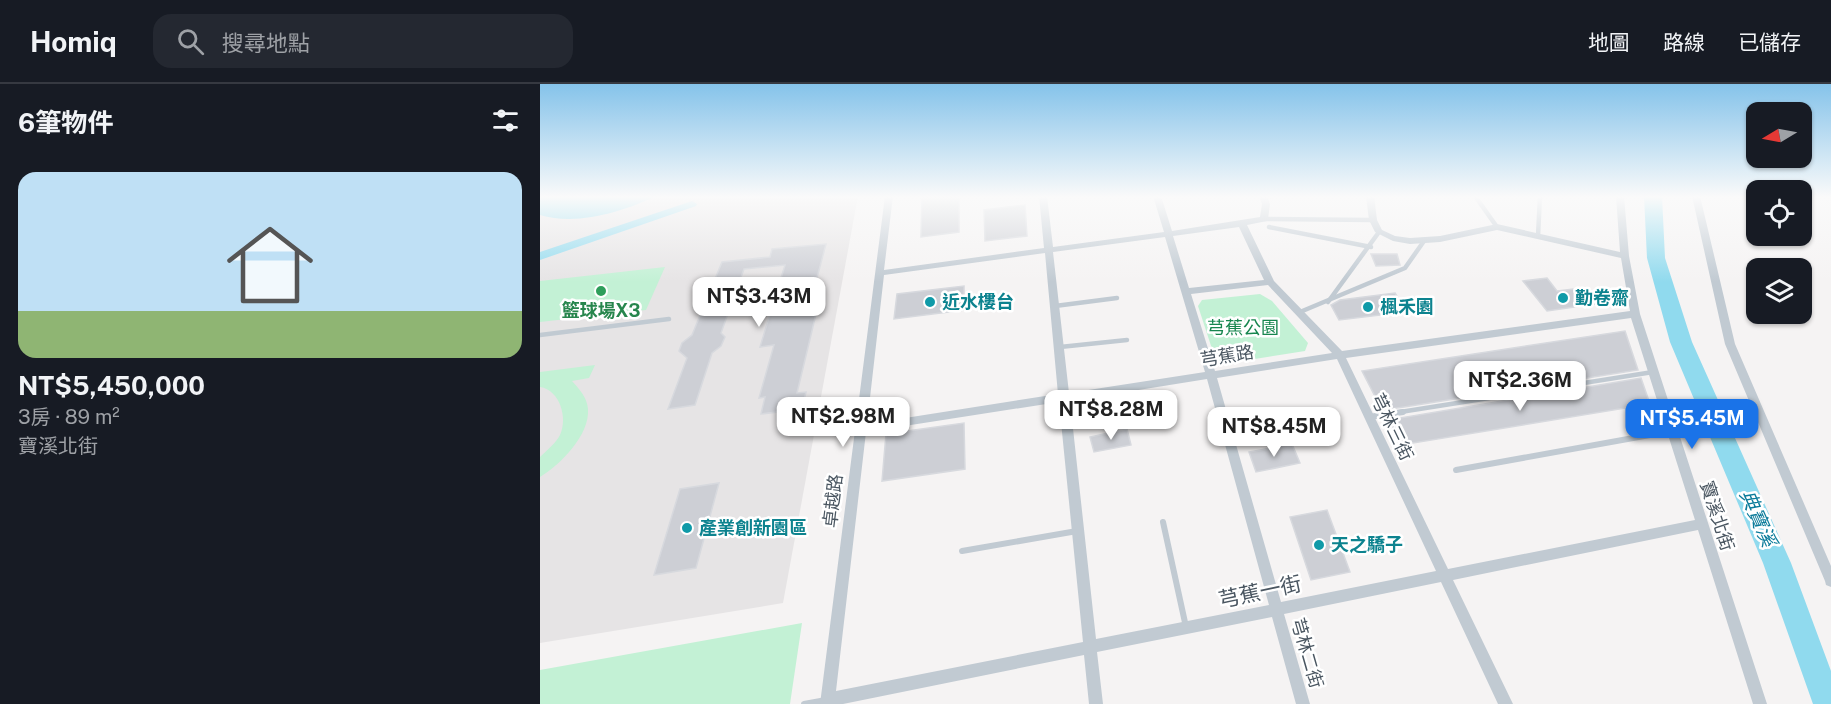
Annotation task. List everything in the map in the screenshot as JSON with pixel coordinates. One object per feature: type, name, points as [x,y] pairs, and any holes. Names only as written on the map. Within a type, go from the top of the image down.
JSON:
[{"type":"street","name":"卓越路","points":[[827,702],[886,225]]},
{"type":"street","points":[[1046,225],[1066,398],[1096,704]]},
{"type":"street","name":"芎林二街","points":[[1166,225],[1211,375],[1303,704]]},
{"type":"street","points":[[880,273],[1169,236],[1236,225]]},
{"type":"street","name":"芎林三街","points":[[1242,225],[1270,282],[1340,355],[1506,704]]},
{"type":"street","points":[[1375,225],[1379,232],[1393,238],[1424,241],[1497,227],[1625,256]]},
{"type":"street","name":"寶溪北街","points":[[1622,225],[1635,314],[1700,524],[1760,704]]},
{"type":"street","points":[[1703,225],[1730,344],[1831,581]]},
{"type":"street","points":[[1185,292],[1270,282]]},
{"type":"street","name":"芎蕉路","points":[[860,429],[1340,355],[1635,314]]},
{"type":"street","name":"芎蕉一街","points":[[827,702],[1444,574],[1700,524]]},
{"type":"lane","points":[[1275,225],[1371,247]]},
{"type":"lane","points":[[1538,236],[1539,225]]},
{"type":"lane","points":[[1326,303],[1371,247],[1379,232]]},
{"type":"lane","points":[[1300,312],[1405,268],[1424,241]]},
{"type":"lane","points":[[1055,306],[1117,298]]},
{"type":"lane","points":[[540,334],[669,319]]},
{"type":"lane","points":[[1060,347],[1126,340]]},
{"type":"lane","points":[[1369,417],[1653,372]]},
{"type":"lane","points":[[1456,470],[1672,432]]},
{"type":"lane","points":[[1163,522],[1186,628]]},
{"type":"lane","points":[[962,551],[1079,530]]},
{"type":"lane","points":[[804,704],[827,702]]},
{"type":"shaded area","points":[[540,225],[853,225],[783,603],[540,643]]},
{"type":"green space","name":"籃球場X3","points":[[665,267],[646,310],[540,322],[540,281]]},
{"type":"green space","name":"芎蕉公園","points":[[1260,294],[1272,301],[1308,343],[1305,351],[1223,364],[1215,358],[1198,306],[1202,300]]},
{"type":"green space","points":[[595,365],[589,378],[572,381],[586,401],[588,409],[584,429],[565,457],[540,477],[540,457],[560,435],[563,421],[560,406],[553,393],[540,387],[540,372]]},
{"type":"green space","points":[[802,623],[790,704],[540,704],[540,670]]},
{"type":"building","points":[[921,225],[959,225],[959,232],[921,237]]},
{"type":"building","points":[[984,225],[1026,225],[1027,236],[985,241]]},
{"type":"building","points":[[826,244],[807,315],[816,314],[797,393],[806,392],[802,409],[761,414],[765,397],[759,398],[774,345],[760,347],[785,265],[744,269],[721,333],[725,337],[721,346],[712,353],[695,405],[668,409],[687,358],[679,351],[682,343],[692,335],[722,262],[770,257],[772,249]]},
{"type":"building","points":[[1371,254],[1397,254],[1400,265],[1376,266]]},
{"type":"building","name":"勤卷齋","points":[[1547,278],[1557,291],[1582,288],[1596,304],[1547,311],[1523,281]]},
{"type":"building","name":"近水樓台","points":[[964,286],[964,310],[894,319],[897,294]]},
{"type":"building","name":"楓禾園","points":[[1395,293],[1406,312],[1339,320],[1331,305],[1340,300]]},
{"type":"building","points":[[1625,331],[1638,370],[1404,407],[1382,410],[1362,371]]},
{"type":"building","points":[[1641,378],[1650,404],[1401,445],[1388,420]]},
{"type":"building","points":[[964,423],[965,469],[882,481],[886,434]]},
{"type":"building","points":[[1127,429],[1131,445],[1094,452],[1090,437]]},
{"type":"building","points":[[1292,444],[1300,463],[1256,472],[1249,452]]},
{"type":"building","name":"產業創新園區","points":[[719,483],[696,568],[654,575],[680,489]]},
{"type":"building","name":"天之驕子","points":[[1327,510],[1350,572],[1311,580],[1290,517]]},
{"type":"waterway","points":[[540,256],[631,225]]},
{"type":"waterway","name":"典寶溪","points":[[1654,225],[1656,258],[1681,342],[1777,563],[1828,704]]},
{"type":"place","name":"籃球場X3","points":[[601,291]]},
{"type":"place","name":"勤卷齋","points":[[1563,298]]},
{"type":"place","name":"近水樓台","points":[[930,302]]},
{"type":"place","name":"楓禾園","points":[[1368,307]]},
{"type":"place","name":"產業創新園區","points":[[687,528]]},
{"type":"place","name":"天之驕子","points":[[1319,545]]}]
